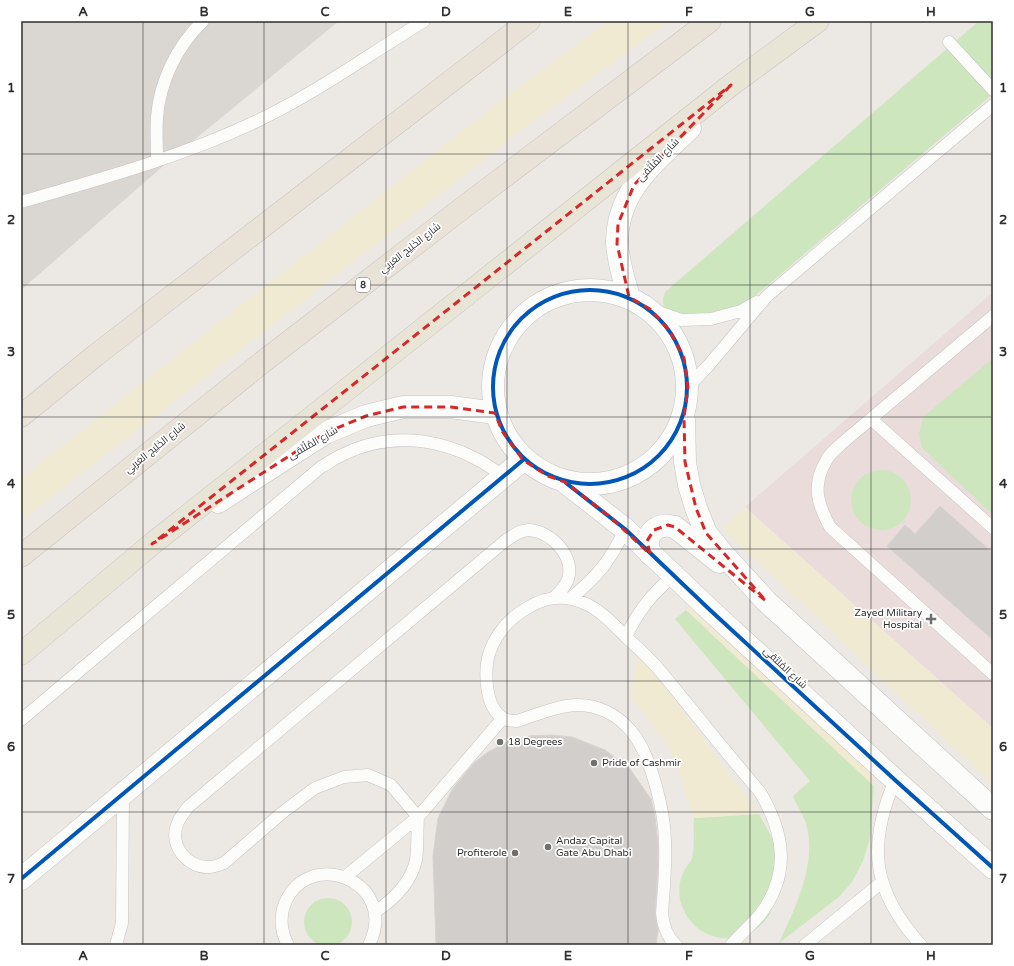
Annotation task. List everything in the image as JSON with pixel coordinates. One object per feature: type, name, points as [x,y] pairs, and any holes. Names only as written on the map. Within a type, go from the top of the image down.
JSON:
[{"type":"highway","points":[[21,416],[96,355],[529,21]]},
{"type":"highway","name":"شارع الخَلِيج العَربِي","points":[[21,556],[271,356],[473,200],[710,21]]},
{"type":"main road","points":[[21,654],[152,544],[732,86],[818,21]]},
{"type":"street","name":"شارع المُلْتَقى","points":[[629,297],[620,265],[617,244],[618,224],[624,204],[634,185],[648,169],[732,86]]},
{"type":"street","points":[[684,417],[672,442],[653,462],[630,477],[604,485],[585,485],[564,482],[548,476],[523,460],[511,446],[502,431],[495,414],[492,382],[499,352],[515,324],[539,304],[567,292],[598,289],[629,297],[650,309],[670,331],[684,358],[688,387],[684,417],[685,462],[688,485],[696,508],[706,533],[766,601]]},
{"type":"street","name":"شارع المُلْتَقى","points":[[152,544],[325,433],[366,416],[403,407],[451,407],[495,414]]},
{"type":"street","points":[[21,880],[523,460]]},
{"type":"street","name":"شارع المُلتَقى","points":[[564,482],[625,529],[673,576],[993,868]]},
{"type":"street","points":[[650,554],[648,541],[654,530],[660,526],[675,527],[766,601],[993,809]]},
{"type":"lane","points":[[157,161],[157,117],[161,93],[169,70],[179,49],[203,21]]},
{"type":"lane","points":[[21,202],[157,161],[215,140],[256,122],[341,74],[424,21]]},
{"type":"lane","points":[[949,42],[993,90]]},
{"type":"lane","points":[[650,309],[681,320],[711,319],[741,312],[767,296],[993,105]]},
{"type":"lane","points":[[688,387],[708,366],[767,296]]},
{"type":"lane","points":[[993,316],[841,444],[826,459],[819,476],[817,495],[821,511],[830,527],[993,674]]},
{"type":"lane","points":[[871,419],[993,528]]},
{"type":"lane","points":[[21,720],[321,467],[342,455],[364,446],[388,441],[424,441],[437,443],[459,450],[481,461],[503,476]]},
{"type":"lane","points":[[571,598],[588,584],[603,568],[616,550],[625,529]]},
{"type":"lane","points":[[375,912],[398,894],[412,873],[416,860],[418,817],[391,785],[368,775],[344,777],[315,788],[283,812],[224,863],[214,866],[200,866],[185,858],[176,844],[176,826],[188,807],[517,532],[530,530],[543,534],[554,540],[562,550],[567,560],[569,570],[568,580],[555,597]]},
{"type":"lane","points":[[626,637],[634,620],[645,603],[673,576]]},
{"type":"lane","points":[[676,945],[667,934],[663,924],[665,842],[662,809],[653,776],[632,732],[621,720],[607,712],[592,707],[576,705],[561,707],[517,721],[510,721],[503,718],[496,712],[493,705],[486,681],[486,666],[490,651],[496,638],[515,615],[540,601],[555,597],[571,598],[598,610],[618,628],[655,665],[760,792],[770,810],[777,828],[781,847],[781,865],[777,883],[759,916],[731,945]]},
{"type":"lane","points":[[345,877],[418,817],[503,718]]},
{"type":"lane","points":[[895,780],[882,812],[878,837],[878,862],[882,882],[889,900],[900,920],[921,945]]},
{"type":"lane","points":[[116,945],[122,923],[122,794]]},
{"type":"lane","points":[[288,945],[282,928],[282,915],[285,903],[300,883],[312,877],[329,874],[345,877],[359,885],[369,897],[375,912],[373,937],[369,945]]},
{"type":"lane","points":[[805,945],[882,882]]},
{"type":"highlighted area","points":[[731,85],[634,185],[618,224],[617,244],[629,297],[650,309],[670,331],[684,358],[688,387],[684,417],[685,462],[696,508],[706,533],[766,601],[675,527],[668,525],[654,530],[647,541],[650,554],[609,516],[565,482],[548,476],[523,460],[502,431],[495,413],[451,407],[403,407],[366,416],[325,433],[152,544]]},
{"type":"shaded area","points":[[21,21],[339,21],[177,154],[21,290]]},
{"type":"shaded area","name":"Zayed Military Hospital","points":[[993,292],[993,730],[745,507]]},
{"type":"green space","points":[[979,21],[993,21],[993,94],[749,301],[693,324],[666,314],[663,303],[665,292]]},
{"type":"green space","points":[[993,358],[993,513],[989,511],[922,448],[919,434],[923,417]]},
{"type":"green space","points":[[875,470],[887,470],[898,475],[906,483],[911,494],[909,512],[898,525],[887,530],[875,530],[864,525],[856,517],[851,506],[851,494],[856,483],[864,475]]},
{"type":"green space","points":[[686,610],[874,786],[870,838],[863,861],[852,882],[839,897],[779,943],[802,887],[809,857],[809,842],[805,819],[793,796],[810,781],[675,619]]},
{"type":"green space","points":[[759,814],[775,843],[779,855],[775,897],[771,912],[758,928],[746,935],[733,938],[720,938],[707,934],[696,927],[687,916],[681,903],[680,895],[681,878],[693,854],[694,818]]},
{"type":"green space","points":[[323,898],[333,898],[345,905],[352,917],[352,927],[345,939],[333,946],[323,946],[315,942],[308,935],[304,927],[304,917],[308,909],[315,902]]},
{"type":"sand","points":[[608,21],[669,21],[526,127],[21,521],[21,478],[503,99]]},
{"type":"sand","points":[[745,507],[993,728],[993,785],[722,528]]},
{"type":"sand","points":[[701,595],[873,762],[874,786],[686,610]]},
{"type":"sand","points":[[639,651],[759,814],[694,818],[670,749],[630,695]]},
{"type":"building","points":[[940,506],[993,553],[993,640],[887,546],[905,525],[915,534]]},
{"type":"building","name":"Andaz Capital Gate Abu Dhabi","points":[[551,735],[572,737],[605,750],[630,769],[651,799],[658,843],[655,913],[658,930],[656,945],[436,945],[433,856],[438,818],[453,788],[475,762],[488,752],[508,742],[530,736]]},
{"type":"cycle path","points":[[600,290],[609,291],[636,301],[659,318],[671,333],[680,350],[686,368],[687,387],[686,406],[680,424],[671,441],[659,456],[644,468],[627,477],[609,483],[580,484],[571,483],[544,473],[528,462],[515,449],[504,433],[494,406],[493,377],[494,368],[504,341],[515,325],[528,312],[544,301],[571,291],[600,290]]},
{"type":"cycle path","points":[[21,879],[523,460]]},
{"type":"cycle path","points":[[566,483],[625,529],[710,610],[993,868]]},
{"type":"place","name":"Zayed Military Hospital","points":[[931,619]]},
{"type":"place","name":"18 Degrees","points":[[500,742]]},
{"type":"place","name":"Pride of Cashmir","points":[[594,763]]},
{"type":"place","name":"Andaz Capital Gate Abu Dhabi","points":[[548,847]]},
{"type":"place","name":"Profiterole","points":[[515,853]]}]
